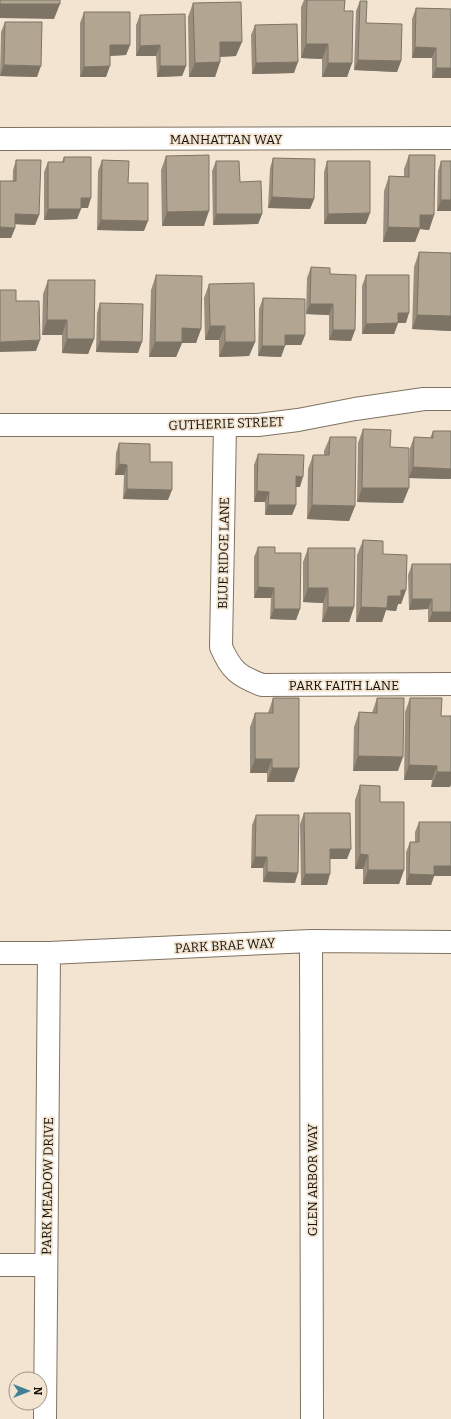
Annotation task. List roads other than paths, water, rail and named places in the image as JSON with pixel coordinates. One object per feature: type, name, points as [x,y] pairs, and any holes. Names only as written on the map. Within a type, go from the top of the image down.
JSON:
[{"type":"street","name":"MANHATTAN WAY","points":[[0,139],[451,138]]},
{"type":"street","name":"GUTHERIE STREET","points":[[0,425],[258,425],[298,420],[355,409],[416,400],[451,399]]},
{"type":"street","name":"BLUE RIDGE LANE","points":[[225,425],[221,647],[228,662],[240,675]]},
{"type":"street","name":"PARK FAITH LANE","points":[[240,675],[248,680],[262,685],[451,684]]},
{"type":"street","name":"PARK BRAE WAY","points":[[0,953],[49,953],[311,941],[451,942]]},
{"type":"street","name":"GLEN ARBOR WAY","points":[[311,941],[312,1419]]},
{"type":"street","name":"PARK MEADOW DRIVE","points":[[44,1419],[49,953]]},
{"type":"street","points":[[0,1265],[46,1265]]}]
